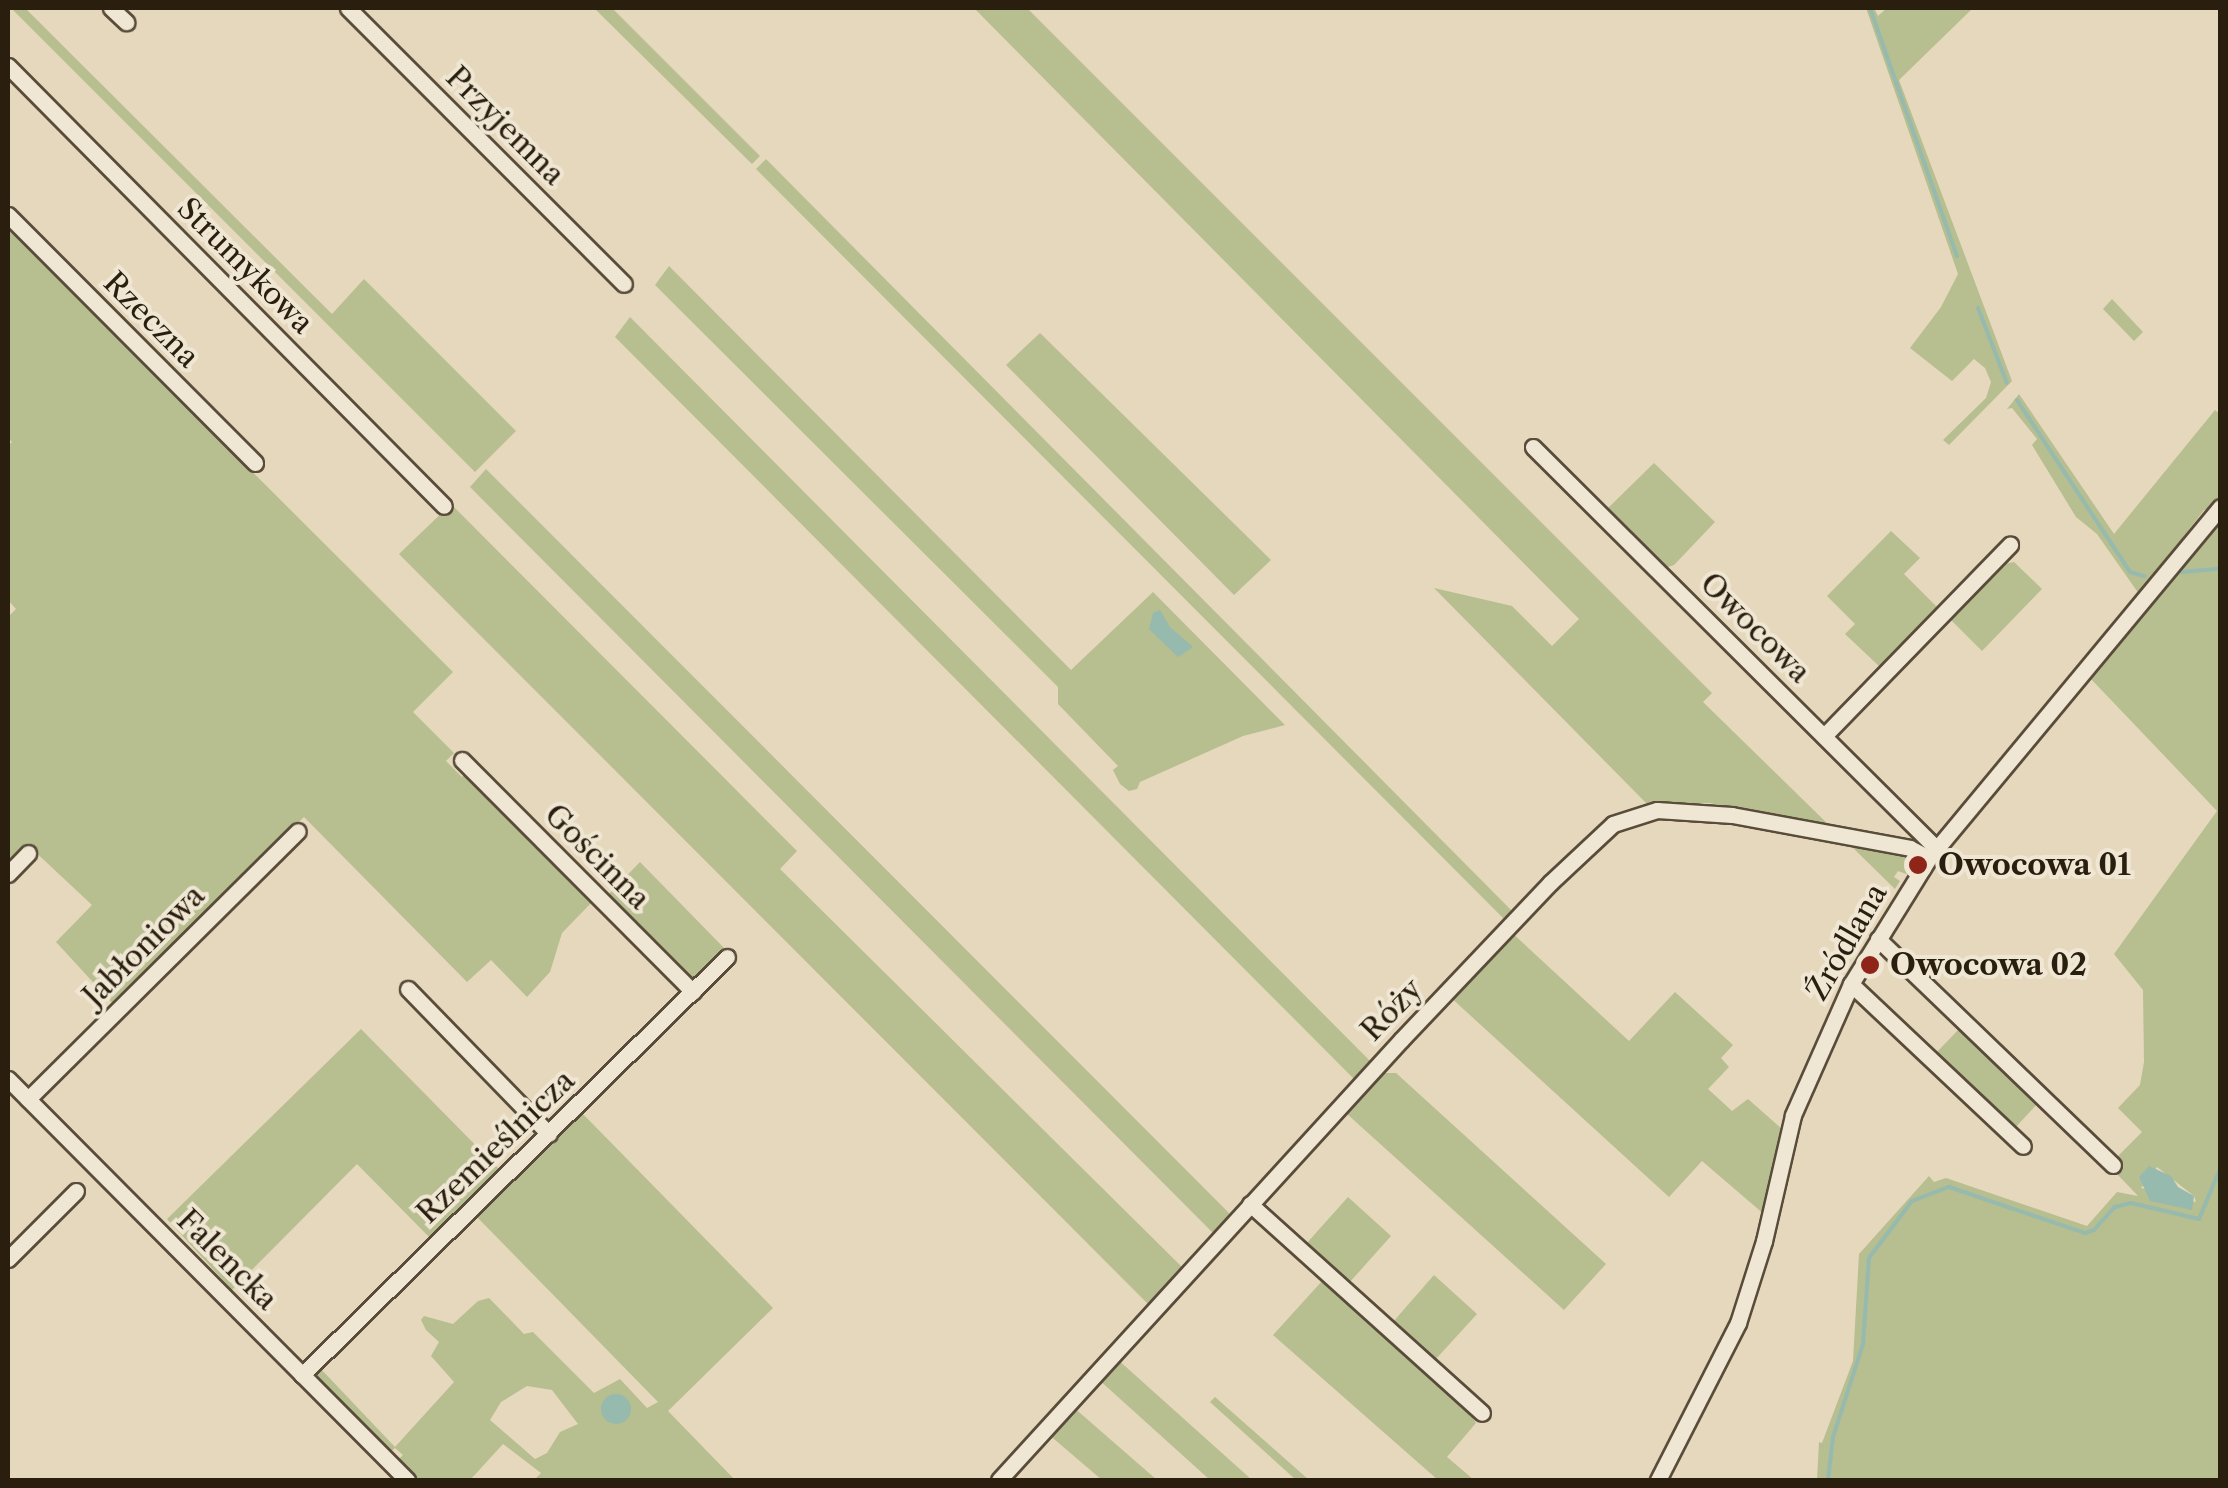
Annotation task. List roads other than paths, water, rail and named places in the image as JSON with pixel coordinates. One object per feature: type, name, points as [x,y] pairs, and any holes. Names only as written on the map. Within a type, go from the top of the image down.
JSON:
[{"type":"street","points":[[112,8],[126,22]]},
{"type":"street","name":"Przyjemna","points":[[348,8],[624,284]]},
{"type":"street","name":"Strumykowa","points":[[8,66],[444,506]]},
{"type":"street","name":"Rzeczna","points":[[8,215],[255,463]]},
{"type":"street","name":"Owocowa","points":[[1534,446],[1824,736],[1933,854]]},
{"type":"street","name":"Źródlana","points":[[1658,1480],[1740,1316],[1764,1241],[1794,1114],[1851,984],[1933,854],[2220,507]]},
{"type":"street","points":[[1824,736],[2010,544]]},
{"type":"street","name":"Gościnna","points":[[462,760],[694,992]]},
{"type":"street","name":"Róży","points":[[998,1480],[1550,883],[1613,824],[1657,810],[1732,815],[1933,854]]},
{"type":"street","name":"Jabłoniowa","points":[[28,1100],[298,831]]},
{"type":"street","points":[[8,874],[28,853]]},
{"type":"street","points":[[1878,939],[2113,1165]]},
{"type":"street","name":"Rzemieślnicza","points":[[302,1375],[728,957]]},
{"type":"street","points":[[1851,984],[2023,1146]]},
{"type":"street","points":[[408,989],[548,1134]]},
{"type":"street","name":"Falencka","points":[[8,1078],[406,1480]]},
{"type":"street","points":[[8,1259],[76,1192]]},
{"type":"street","points":[[1250,1204],[1482,1413]]},
{"type":"water","points":[[1160,610],[1170,627],[1193,647],[1178,657],[1149,629],[1153,613]]},
{"type":"water","points":[[2149,1166],[2171,1176],[2178,1187],[2194,1196],[2192,1210],[2150,1201],[2139,1177]]},
{"type":"water","points":[[616,1394],[630,1403],[631,1409],[622,1423],[616,1424],[602,1415],[601,1409],[610,1395]]},
{"type":"waterway","points":[[1870,8],[1957,256]]},
{"type":"waterway","points":[[1978,308],[2007,383]]},
{"type":"waterway","points":[[2017,400],[2130,572],[2144,576]]},
{"type":"waterway","points":[[2182,572],[2220,569]]},
{"type":"waterway","points":[[1828,1480],[1833,1437],[1863,1344],[1869,1258],[1912,1201],[1949,1187],[2085,1233],[2094,1230],[2115,1207],[2131,1203],[2199,1219],[2220,1169]]},
{"type":"place","name":"Owocowa 01","points":[[1918,865]]},
{"type":"place","name":"Owocowa 02","points":[[1870,965]]}]
